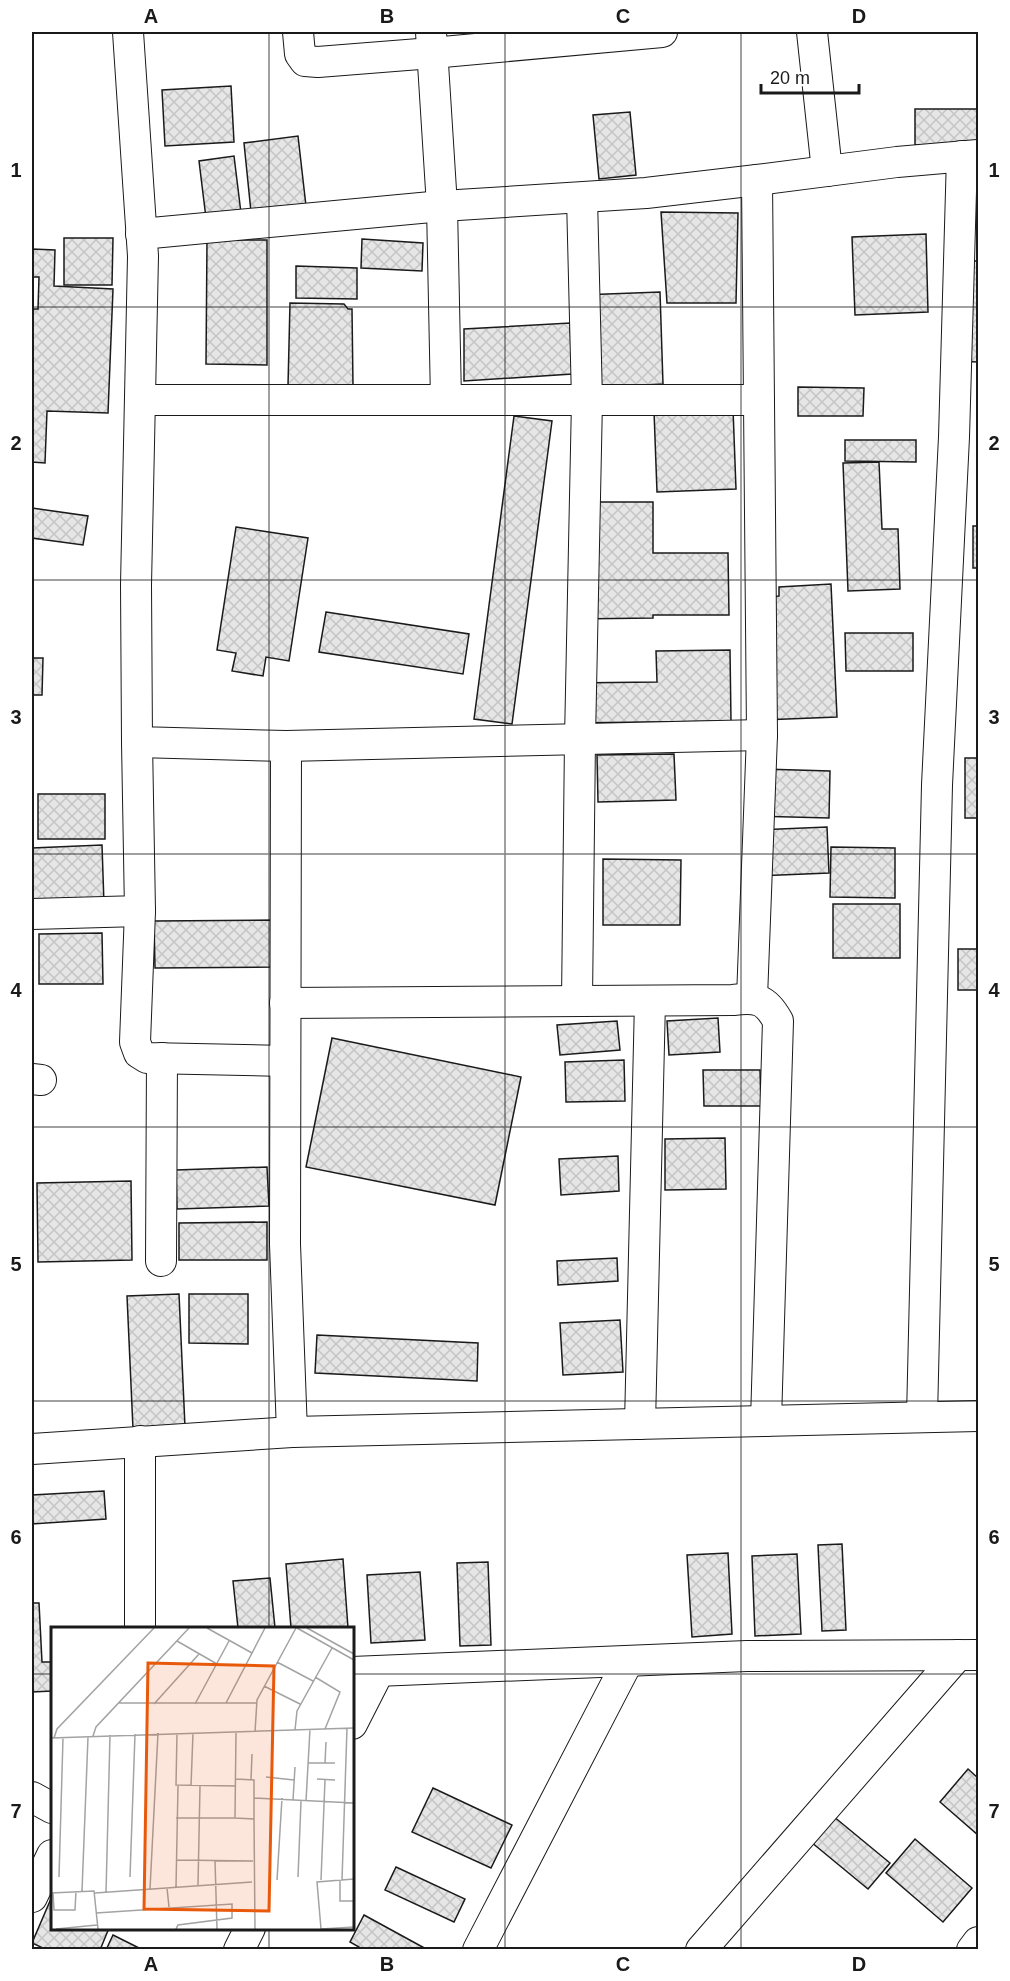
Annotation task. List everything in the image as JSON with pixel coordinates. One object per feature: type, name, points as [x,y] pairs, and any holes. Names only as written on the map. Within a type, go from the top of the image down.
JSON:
[{"type":"street","points":[[128,32],[143,256],[136,585],[140,911],[135,1042],[139,1053],[147,1058],[285,1061]]},
{"type":"street","points":[[298,32],[300,54],[305,62],[432,42],[662,32]]},
{"type":"street","points":[[812,32],[827,171]]},
{"type":"street","points":[[432,42],[442,206],[446,400]]},
{"type":"street","points":[[141,234],[442,206],[582,198],[757,180],[897,162],[970,156],[937,785],[922,1417]]},
{"type":"street","points":[[752,998],[762,735],[757,180]]},
{"type":"street","points":[[577,1001],[587,400],[582,198]]},
{"type":"street","points":[[140,400],[759,400]]},
{"type":"street","points":[[137,742],[286,746],[762,735]]},
{"type":"street","points":[[286,746],[285,1244],[292,1432]]},
{"type":"street","points":[[32,914],[140,911]]},
{"type":"street","points":[[285,1003],[650,1001],[752,998],[770,1007],[778,1021],[766,1421]]},
{"type":"street","points":[[640,1424],[650,1001]]},
{"type":"street","points":[[161,1261],[162,1058]]},
{"type":"street","points":[[32,1449],[292,1432],[978,1416]]},
{"type":"street","points":[[140,1442],[140,1627]]},
{"type":"street","points":[[354,1717],[366,1672],[747,1656],[968,1655]]},
{"type":"street","points":[[701,1950],[968,1655]]},
{"type":"street","points":[[478,1950],[628,1661]]},
{"type":"street","points":[[32,1797],[51,1807]]},
{"type":"street","points":[[32,1897],[51,1857]]},
{"type":"street","points":[[239,1950],[249,1930]]},
{"type":"street","points":[[972,1950],[978,1942]]},
{"type":"building","points":[[231,86],[234,142],[165,146],[162,90]]},
{"type":"building","points":[[915,109],[978,109],[978,145],[915,145]]},
{"type":"building","points":[[630,112],[636,175],[599,179],[593,115]]},
{"type":"building","points":[[298,136],[306,206],[251,212],[244,143]]},
{"type":"building","points":[[234,156],[241,213],[206,218],[199,161]]},
{"type":"building","points":[[661,212],[738,213],[736,303],[667,303]]},
{"type":"building","points":[[926,234],[928,312],[855,315],[852,237]]},
{"type":"building","points":[[64,238],[113,238],[112,285],[64,285]]},
{"type":"building","points":[[362,239],[423,243],[422,271],[361,268]]},
{"type":"building","points":[[207,240],[267,240],[267,365],[206,364]]},
{"type":"building","points":[[32,249],[55,250],[54,286],[113,289],[108,413],[47,411],[45,463],[32,462],[32,309],[38,309],[39,277],[32,277]]},
{"type":"building","points":[[954,261],[978,261],[978,362],[952,361]]},
{"type":"building","points":[[296,266],[357,268],[357,299],[296,298]]},
{"type":"building","points":[[660,292],[663,384],[585,388],[581,295]]},
{"type":"building","points":[[290,303],[344,304],[348,309],[352,309],[353,386],[288,386]]},
{"type":"building","points":[[570,323],[572,374],[464,381],[464,329]]},
{"type":"building","points":[[798,387],[864,388],[863,416],[798,416]]},
{"type":"building","points":[[733,409],[736,489],[657,492],[654,411]]},
{"type":"building","points":[[514,416],[552,421],[512,724],[474,719]]},
{"type":"building","points":[[845,440],[916,440],[916,462],[845,461]]},
{"type":"building","points":[[879,462],[882,529],[898,529],[900,589],[848,591],[843,463]]},
{"type":"building","points":[[574,502],[653,502],[653,553],[728,553],[729,615],[653,615],[653,618],[574,619]]},
{"type":"building","points":[[32,508],[88,516],[83,545],[32,538]]},
{"type":"building","points":[[973,526],[978,526],[978,568],[973,568]]},
{"type":"building","points":[[236,527],[308,538],[289,661],[266,657],[263,676],[232,671],[236,653],[217,650]]},
{"type":"building","points":[[831,584],[837,717],[761,720],[756,597],[779,596],[779,587]]},
{"type":"building","points":[[326,612],[469,634],[463,674],[319,652]]},
{"type":"building","points":[[845,633],[913,633],[913,671],[846,671]]},
{"type":"building","points":[[730,650],[731,721],[570,723],[569,683],[657,682],[656,651]]},
{"type":"building","points":[[32,658],[43,658],[42,695],[32,695]]},
{"type":"building","points":[[674,754],[676,800],[598,802],[597,755]]},
{"type":"building","points":[[965,758],[978,758],[978,818],[965,818]]},
{"type":"building","points":[[758,769],[830,771],[829,818],[757,816]]},
{"type":"building","points":[[38,794],[105,794],[105,839],[38,839]]},
{"type":"building","points":[[827,827],[829,873],[756,876],[753,830]]},
{"type":"building","points":[[102,845],[104,904],[32,906],[32,848]]},
{"type":"building","points":[[831,847],[895,848],[895,898],[830,897]]},
{"type":"building","points":[[603,859],[681,860],[680,925],[603,925]]},
{"type":"building","points":[[833,904],[900,904],[900,958],[833,958]]},
{"type":"building","points":[[274,920],[274,967],[155,968],[154,921]]},
{"type":"building","points":[[102,933],[103,984],[39,984],[39,934]]},
{"type":"building","points":[[958,949],[978,949],[978,990],[958,990]]},
{"type":"building","points":[[718,1018],[720,1052],[669,1055],[667,1021]]},
{"type":"building","points":[[617,1021],[620,1050],[560,1055],[557,1025]]},
{"type":"building","points":[[332,1038],[521,1077],[495,1205],[306,1167]]},
{"type":"building","points":[[624,1060],[625,1101],[566,1102],[565,1062]]},
{"type":"building","points":[[703,1070],[760,1070],[761,1106],[704,1106]]},
{"type":"building","points":[[725,1138],[726,1189],[665,1190],[665,1139]]},
{"type":"building","points":[[618,1156],[619,1191],[561,1195],[559,1159]]},
{"type":"building","points":[[267,1167],[269,1206],[177,1209],[176,1170]]},
{"type":"building","points":[[131,1181],[132,1260],[38,1262],[37,1183]]},
{"type":"building","points":[[267,1222],[267,1260],[179,1260],[179,1223]]},
{"type":"building","points":[[617,1258],[618,1281],[558,1285],[557,1261]]},
{"type":"building","points":[[179,1294],[185,1427],[133,1429],[127,1296]]},
{"type":"building","points":[[189,1294],[248,1294],[248,1344],[189,1343]]},
{"type":"building","points":[[620,1320],[623,1372],[563,1375],[560,1323]]},
{"type":"building","points":[[317,1335],[478,1343],[477,1381],[315,1373]]},
{"type":"building","points":[[104,1491],[106,1519],[32,1524],[32,1495]]},
{"type":"building","points":[[842,1544],[846,1630],[822,1631],[818,1545]]},
{"type":"building","points":[[728,1553],[732,1634],[692,1637],[687,1555]]},
{"type":"building","points":[[797,1554],[801,1634],[755,1636],[752,1556]]},
{"type":"building","points":[[343,1559],[348,1627],[291,1627],[286,1564]]},
{"type":"building","points":[[488,1562],[491,1645],[460,1646],[457,1563]]},
{"type":"building","points":[[420,1572],[425,1640],[371,1643],[367,1575]]},
{"type":"building","points":[[270,1578],[275,1627],[238,1627],[233,1581]]},
{"type":"building","points":[[32,1603],[39,1603],[42,1662],[51,1662],[51,1691],[32,1692]]},
{"type":"building","points":[[968,1769],[978,1778],[978,1835],[940,1802]]},
{"type":"building","points":[[433,1788],[512,1825],[491,1868],[412,1832]]},
{"type":"building","points":[[833,1816],[890,1863],[868,1889],[811,1842]]},
{"type":"building","points":[[915,1839],[972,1888],[943,1922],[886,1873]]},
{"type":"building","points":[[396,1867],[465,1899],[454,1922],[385,1890]]},
{"type":"building","points":[[50,1901],[51,1930],[108,1930],[100,1950],[47,1950],[32,1943]]},
{"type":"building","points":[[364,1915],[428,1950],[364,1950],[350,1942]]},
{"type":"building","points":[[113,1935],[143,1950],[106,1950]]}]
